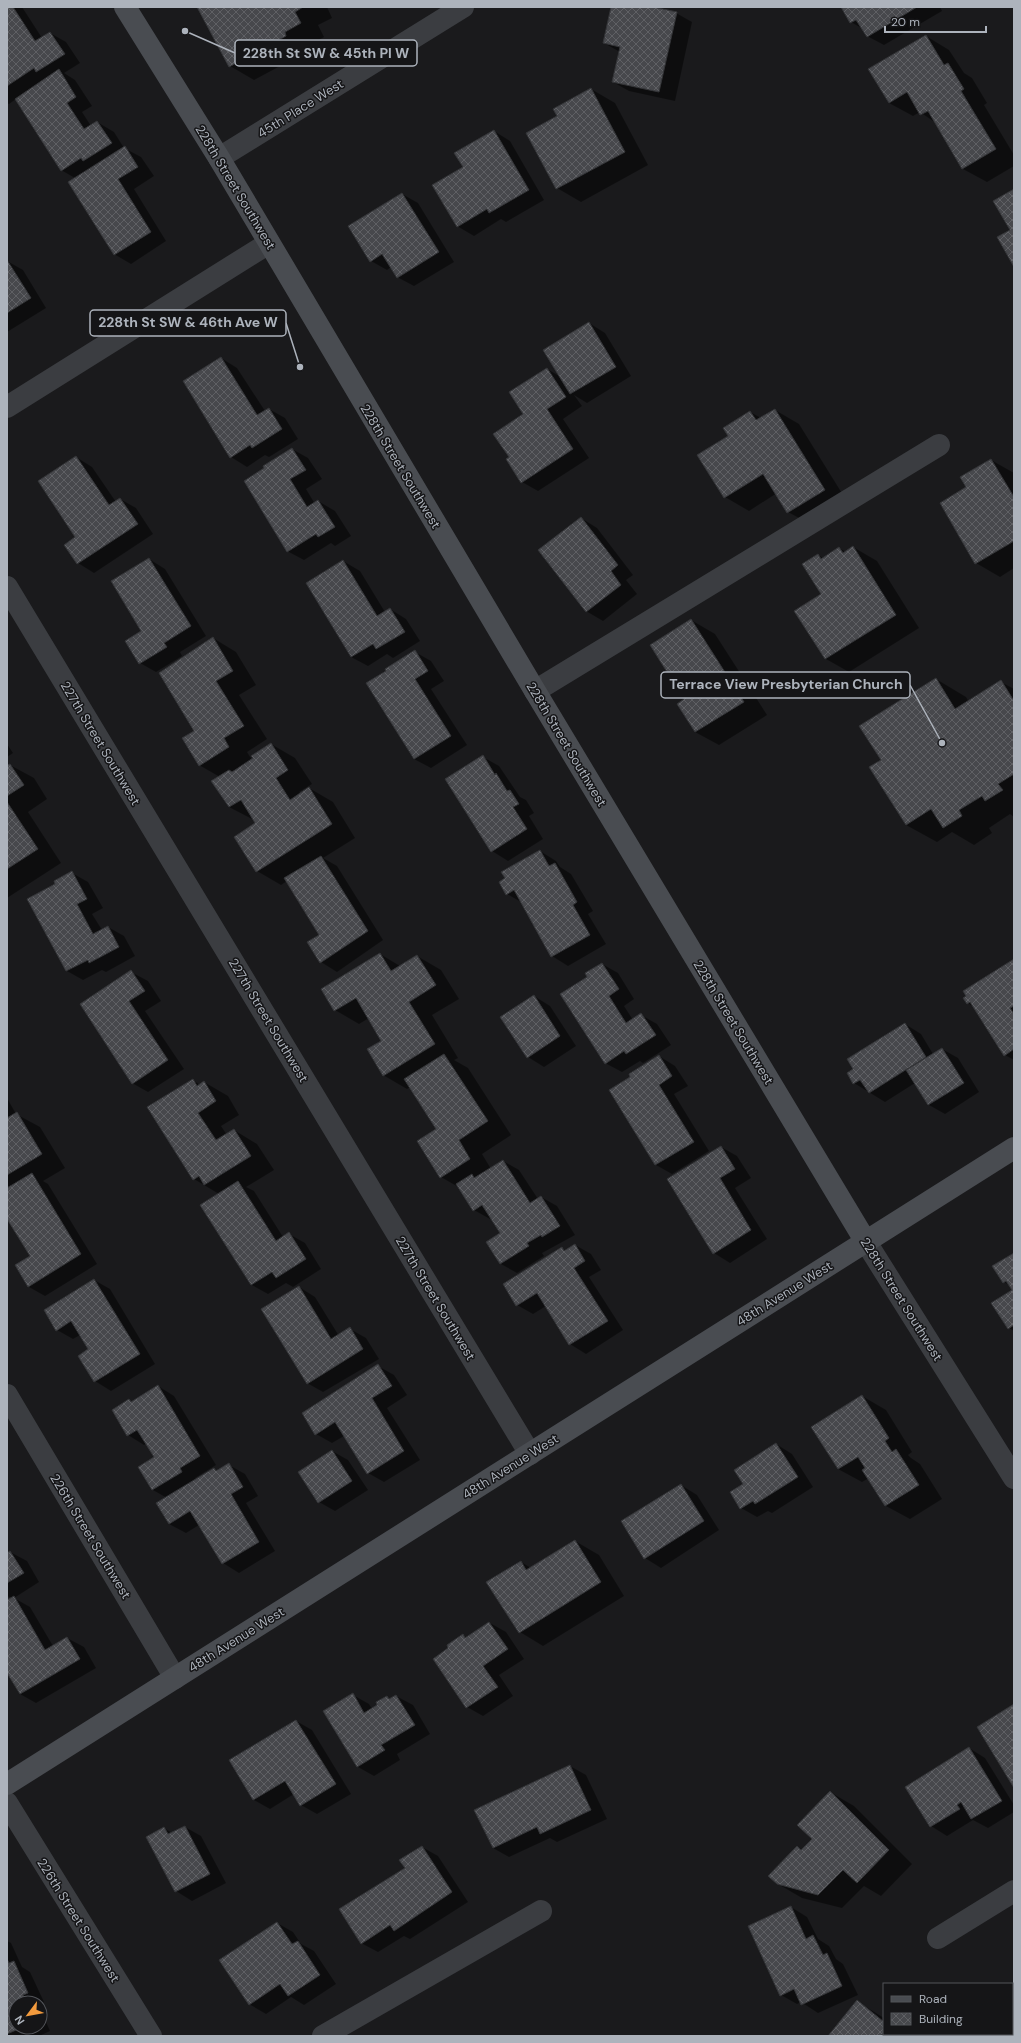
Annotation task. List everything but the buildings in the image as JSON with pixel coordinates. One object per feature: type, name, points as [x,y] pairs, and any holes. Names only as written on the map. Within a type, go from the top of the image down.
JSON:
[{"type":"main road","name":"228th Street Southwest","points":[[125,7],[219,158],[535,691],[866,1242]]},
{"type":"main road","name":"48th Avenue West","points":[[7,1784],[1014,1148]]},
{"type":"street","name":"45th Place West","points":[[219,158],[463,7]]},
{"type":"street","points":[[7,407],[269,243]]},
{"type":"street","points":[[535,691],[939,445]]},
{"type":"street","name":"227th Street Southwest","points":[[7,587],[530,1454]]},
{"type":"street","name":"228th Street Southwest","points":[[866,1242],[1014,1478]]},
{"type":"street","name":"226th Street Southwest","points":[[7,1395],[175,1678]]},
{"type":"street","name":"226th Street Southwest","points":[[7,1803],[151,2036]]},
{"type":"street","points":[[938,1938],[1014,1891]]},
{"type":"street","points":[[323,2036],[541,1911]]},
{"type":"place","name":"228th St SW & 45th Pl W","points":[[185,31]]},
{"type":"place","name":"228th St SW & 46th Ave W","points":[[300,367]]},
{"type":"place","name":"Terrace View Presbyterian Church","points":[[942,743]]}]
